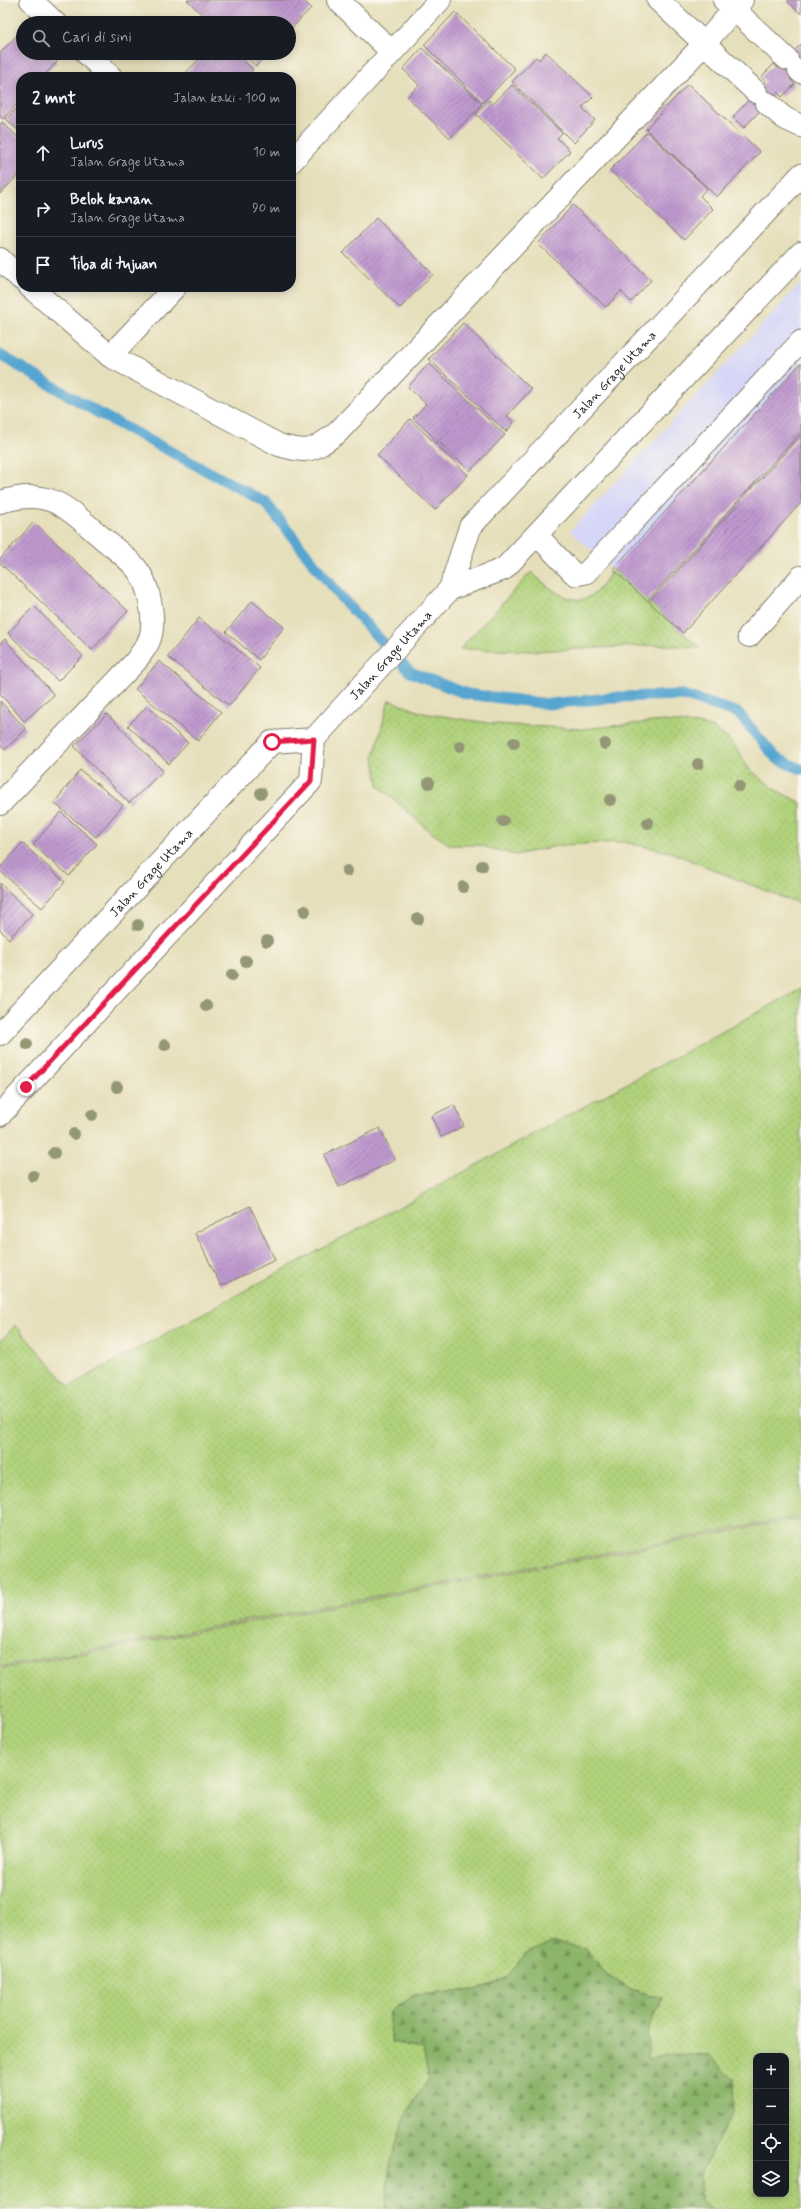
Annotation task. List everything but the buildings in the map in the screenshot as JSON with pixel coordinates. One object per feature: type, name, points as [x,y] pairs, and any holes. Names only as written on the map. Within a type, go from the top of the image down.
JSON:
[{"type":"street","points":[[31,0],[48,16]]},
{"type":"street","points":[[338,0],[392,52]]},
{"type":"street","points":[[296,157],[440,0]]},
{"type":"street","points":[[658,0],[761,98],[784,118],[801,126]]},
{"type":"street","points":[[36,292],[110,356],[279,445],[305,451],[316,448],[337,433],[704,44],[733,3],[796,67]]},
{"type":"street","points":[[93,60],[106,72]]},
{"type":"street","name":"Jalan Grage Utama","points":[[0,1034],[272,742],[314,739],[450,589],[470,527],[801,174]]},
{"type":"street","name":"Jalan Grage Utama","points":[[450,589],[504,569],[801,253]]},
{"type":"street","points":[[0,259],[16,274]]},
{"type":"street","points":[[110,356],[170,292]]},
{"type":"street","points":[[0,502],[17,497],[45,499],[65,506],[137,569],[148,592],[152,619],[150,638],[136,661],[0,804]]},
{"type":"street","points":[[749,636],[801,577]]},
{"type":"street","points":[[0,1115],[311,781],[314,739]]},
{"type":"lane","points":[[536,535],[573,573],[576,575],[586,573],[801,341]]},
{"type":"shaded area","points":[[801,283],[801,432],[647,601],[570,531]]},
{"type":"green space","points":[[613,569],[700,648],[664,645],[535,651],[460,649],[531,572],[554,591],[563,596],[572,599],[581,599],[590,597],[598,590]]},
{"type":"green space","points":[[389,700],[423,713],[495,724],[581,729],[663,721],[698,724],[713,728],[727,738],[738,750],[749,769],[776,790],[801,803],[801,903],[786,899],[670,852],[623,842],[562,845],[515,855],[479,845],[450,845],[429,831],[378,785],[374,756]]},
{"type":"green space","points":[[801,989],[801,1516],[0,1667],[0,1342],[15,1325],[69,1386]]},
{"type":"green space","points":[[801,1518],[801,2209],[711,2209],[700,2201],[702,2169],[734,2111],[678,2053],[647,2059],[649,2028],[663,1998],[633,1990],[605,1973],[586,1948],[525,1954],[506,1979],[475,1990],[415,1995],[429,2080],[412,2104],[396,2144],[392,2157],[386,2196],[386,2209],[0,2209],[0,1669]]},
{"type":"green space","points":[[554,1942],[586,1948],[605,1973],[633,1990],[663,1998],[649,2028],[647,2059],[678,2053],[709,2055],[733,2078],[734,2111],[702,2169],[700,2201],[711,2209],[386,2209],[386,2196],[392,2157],[400,2132],[412,2104],[429,2080],[423,2049],[392,2042],[388,2013],[415,1995],[475,1990],[506,1979],[525,1954]]},
{"type":"waterway","points":[[0,355],[102,415],[265,502],[338,594],[410,672],[467,694],[549,704],[619,697],[683,695],[738,713],[776,758],[801,769]]},
{"type":"route","points":[[26,1087],[311,781],[314,739],[272,742]]}]
